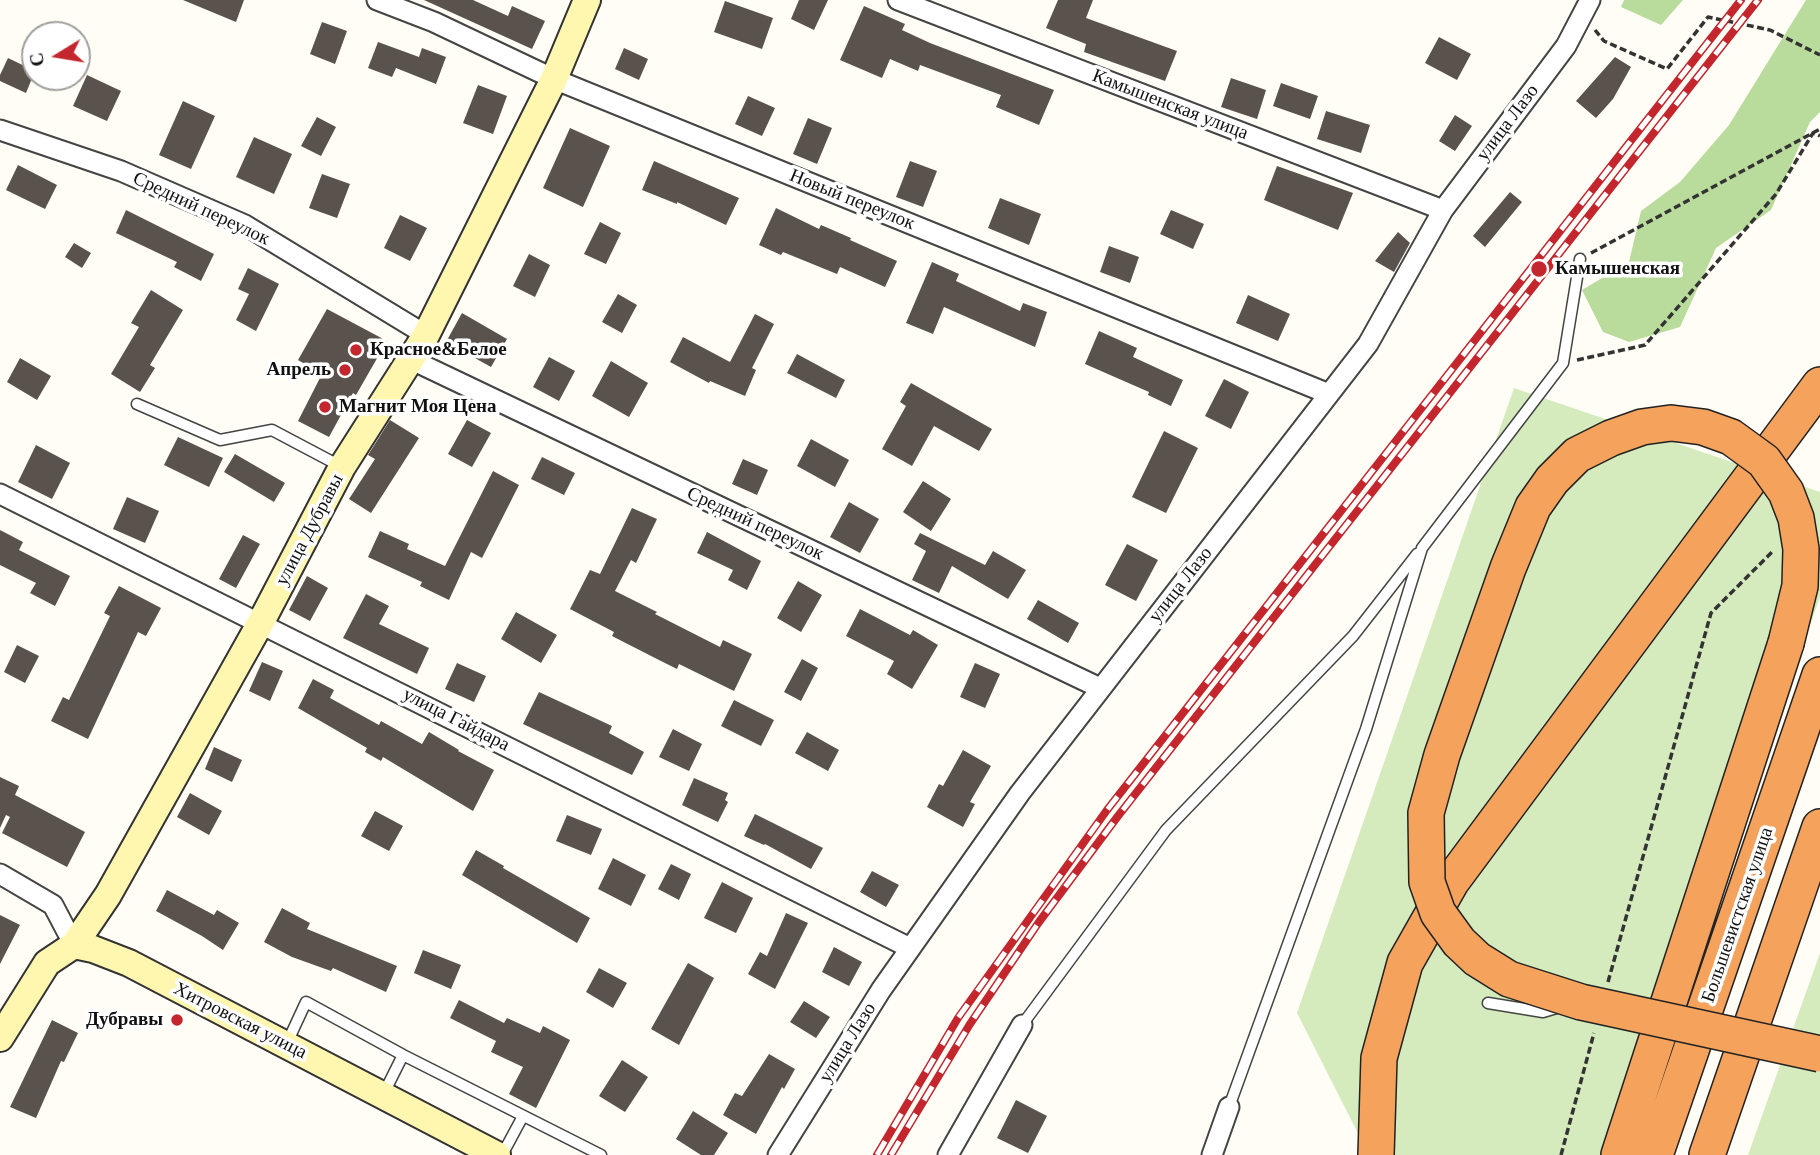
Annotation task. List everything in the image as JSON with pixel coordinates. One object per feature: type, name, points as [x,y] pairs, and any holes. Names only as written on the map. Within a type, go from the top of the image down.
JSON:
[{"type":"highway","points":[[1377,1155],[1378,1058],[1405,963],[1451,882],[1820,385]]},
{"type":"highway","points":[[1619,1155],[1786,643],[1800,586],[1801,549],[1796,518],[1786,492],[1764,461],[1731,438],[1703,426],[1671,423],[1642,427],[1611,438],[1577,455],[1552,480],[1533,507],[1508,568],[1438,767],[1426,813],[1427,882],[1438,913],[1460,942],[1477,959],[1509,979],[1594,1008],[1820,1054]]},
{"type":"highway","name":"Большевистская улица","points":[[1656,1155],[1820,676]]},
{"type":"highway","points":[[1707,1155],[1820,827]]},
{"type":"street","name":"Новый переулок","points":[[377,0],[433,22],[554,79],[1329,394]]},
{"type":"street","name":"улица Дубравы","points":[[0,1038],[47,963],[74,945],[108,895],[261,622],[342,467],[426,335],[554,79],[587,0]]},
{"type":"street","name":"Камышенская улица","points":[[898,0],[1443,210]]},
{"type":"street","name":"улица Лазо","points":[[778,1155],[881,989],[1020,793],[1368,345],[1443,210],[1566,46],[1581,5]]},
{"type":"street","name":"Средний переулок","points":[[0,130],[121,171],[245,225],[426,335]]},
{"type":"street","name":"Средний переулок","points":[[410,359],[1100,688]]},
{"type":"street","name":"улица Гайдара","points":[[0,494],[911,948]]},
{"type":"street","points":[[0,874],[53,905],[74,945]]},
{"type":"street","name":"Хитровская улица","points":[[74,945],[93,949],[129,963],[499,1155]]},
{"type":"street","points":[[947,1155],[1022,1025]]},
{"type":"street","points":[[1212,1155],[1229,1107]]},
{"type":"lane","points":[[1022,1025],[1166,830],[1353,636],[1563,363],[1580,259]]},
{"type":"lane","points":[[137,404],[220,440],[272,429],[342,467]]},
{"type":"lane","points":[[1229,1107],[1366,729],[1422,548]]},
{"type":"lane","points":[[286,1045],[306,1002],[403,1055],[601,1155]]},
{"type":"lane","points":[[1488,1003],[1543,1012],[1594,1008]]},
{"type":"lane","points":[[383,1095],[403,1055]]},
{"type":"lane","points":[[499,1155],[523,1116]]},
{"type":"path","points":[[1581,5],[1604,41],[1667,69],[1707,17],[1770,30],[1820,55]]},
{"type":"path","points":[[1580,259],[1820,129]]},
{"type":"path","points":[[1813,133],[1820,136]]},
{"type":"path","points":[[1563,363],[1644,345],[1776,194],[1813,133]]},
{"type":"path","points":[[1561,1155],[1594,1008],[1711,613],[1781,543]]},
{"type":"green space","points":[[1624,0],[1683,0],[1661,25],[1621,7]]},
{"type":"green space","points":[[1806,0],[1820,0],[1820,112],[1810,122],[1771,210],[1716,248],[1680,327],[1629,342],[1603,332],[1582,290],[1629,262],[1641,211],[1680,182],[1729,125]]},
{"type":"green space","points":[[1514,388],[1820,492],[1820,597],[1624,1155],[1369,1155],[1297,1013]]},
{"type":"green space","points":[[1820,953],[1820,1155],[1748,1155]]},
{"type":"building","points":[[183,0],[244,0],[236,22]]},
{"type":"building","points":[[424,0],[473,0],[508,16],[512,6],[545,21],[532,49]]},
{"type":"building","points":[[799,0],[828,0],[814,30],[791,19]]},
{"type":"building","points":[[1058,0],[1093,0],[1086,18],[1177,51],[1165,81],[1084,52],[1086,44],[1046,28]]},
{"type":"building","points":[[725,1],[773,18],[762,49],[714,32]]},
{"type":"building","points":[[864,6],[905,24],[902,30],[930,43],[1054,90],[1039,125],[996,107],[1001,95],[920,65],[918,71],[890,59],[882,78],[840,60]]},
{"type":"building","points":[[322,22],[347,31],[335,64],[310,54]]},
{"type":"building","points":[[1439,37],[1471,54],[1457,80],[1425,63]]},
{"type":"building","points":[[378,42],[419,57],[422,48],[446,57],[436,84],[396,68],[392,77],[368,68]]},
{"type":"building","points":[[624,48],[648,59],[639,80],[615,69]]},
{"type":"building","points":[[1615,57],[1631,67],[1613,99],[1596,118],[1576,101]]},
{"type":"building","points":[[8,58],[21,64],[21,91],[0,81]]},
{"type":"building","points":[[91,77],[121,91],[107,121],[73,106],[80,91],[91,91]]},
{"type":"building","points":[[1231,78],[1266,90],[1257,119],[1221,107]]},
{"type":"building","points":[[1281,83],[1318,96],[1310,119],[1273,106]]},
{"type":"building","points":[[478,85],[507,96],[493,134],[463,123]]},
{"type":"building","points":[[748,96],[775,108],[762,136],[735,124]]},
{"type":"building","points":[[183,101],[215,116],[191,169],[159,155]]},
{"type":"building","points":[[1326,111],[1370,125],[1361,153],[1317,139]]},
{"type":"building","points":[[1455,115],[1472,126],[1455,151],[1439,141]]},
{"type":"building","points":[[317,117],[336,127],[321,156],[301,146]]},
{"type":"building","points":[[808,118],[832,128],[817,164],[793,154]]},
{"type":"building","points":[[570,128],[610,146],[583,207],[543,188]]},
{"type":"building","points":[[254,137],[292,154],[274,194],[236,177]]},
{"type":"building","points":[[654,161],[739,198],[726,225],[677,202],[642,190]]},
{"type":"building","points":[[910,161],[937,171],[923,207],[896,197]]},
{"type":"building","points":[[18,165],[57,185],[45,209],[6,190]]},
{"type":"building","points":[[1277,166],[1353,193],[1338,230],[1264,200]]},
{"type":"building","points":[[322,174],[350,184],[337,218],[309,208]]},
{"type":"building","points":[[1510,192],[1522,202],[1485,247],[1473,236]]},
{"type":"building","points":[[1000,198],[1041,214],[1029,245],[988,228]]},
{"type":"building","points":[[776,208],[819,229],[821,225],[851,238],[850,240],[897,261],[885,287],[840,267],[837,274],[759,245]]},
{"type":"building","points":[[126,210],[214,254],[201,281],[174,267],[177,262],[116,233]]},
{"type":"building","points":[[1171,210],[1204,224],[1193,249],[1160,234]]},
{"type":"building","points":[[400,215],[427,228],[410,261],[384,248]]},
{"type":"building","points":[[600,222],[621,233],[606,264],[584,254]]},
{"type":"building","points":[[1398,232],[1410,243],[1394,272],[1375,261]]},
{"type":"building","points":[[74,243],[91,253],[82,268],[65,257]]},
{"type":"building","points":[[1109,246],[1139,257],[1130,283],[1100,272]]},
{"type":"building","points":[[529,254],[550,265],[535,297],[513,286]]},
{"type":"building","points":[[932,262],[959,274],[956,281],[1020,311],[1023,303],[1047,312],[1035,347],[944,307],[933,334],[906,323]]},
{"type":"building","points":[[248,268],[279,284],[256,331],[236,320],[249,294],[238,289]]},
{"type":"building","points":[[151,290],[183,310],[150,365],[155,368],[140,392],[111,374],[139,327],[131,323]]},
{"type":"building","points":[[618,294],[637,305],[622,333],[602,322]]},
{"type":"building","points":[[1248,295],[1290,314],[1278,341],[1236,323]]},
{"type":"building","points":[[327,309],[387,341],[356,395],[353,393],[329,437],[298,421],[322,374],[298,360]]},
{"type":"building","points":[[462,313],[507,339],[491,367],[446,342]]},
{"type":"building","points":[[755,314],[774,324],[752,368],[756,370],[745,396],[710,381],[709,383],[670,362],[683,337],[730,362]]},
{"type":"building","points":[[1099,331],[1137,348],[1133,357],[1183,380],[1171,406],[1148,395],[1149,392],[1085,364]]},
{"type":"building","points":[[797,354],[845,380],[836,398],[787,373]]},
{"type":"building","points":[[549,357],[575,371],[559,401],[533,387]]},
{"type":"building","points":[[20,358],[51,376],[37,400],[7,382]]},
{"type":"building","points":[[611,361],[648,383],[629,417],[592,396]]},
{"type":"building","points":[[1224,379],[1249,392],[1231,429],[1205,416]]},
{"type":"building","points":[[911,383],[992,429],[979,451],[934,426],[912,466],[882,449],[906,406],[900,402]]},
{"type":"building","points":[[390,420],[419,438],[371,513],[349,499],[375,459],[368,455]]},
{"type":"building","points":[[467,420],[491,433],[472,467],[448,454]]},
{"type":"building","points":[[1164,431],[1198,448],[1166,513],[1132,497]]},
{"type":"building","points":[[178,437],[223,458],[209,487],[164,465]]},
{"type":"building","points":[[811,439],[849,460],[835,487],[797,466]]},
{"type":"building","points":[[36,445],[70,463],[52,499],[18,482]]},
{"type":"building","points":[[235,454],[285,483],[274,502],[224,472]]},
{"type":"building","points":[[542,457],[575,473],[564,495],[531,479]]},
{"type":"building","points":[[743,459],[768,470],[757,495],[732,484]]},
{"type":"building","points":[[493,471],[519,485],[482,558],[471,552],[449,600],[420,586],[422,582],[368,557],[380,531],[409,544],[407,549],[445,566]]},
{"type":"building","points":[[923,481],[951,499],[931,531],[903,512]]},
{"type":"building","points":[[127,497],[159,511],[145,543],[113,529]]},
{"type":"building","points":[[849,502],[879,519],[860,553],[830,537]]},
{"type":"building","points":[[632,508],[657,519],[636,563],[631,560],[615,591],[720,647],[723,640],[752,654],[734,691],[679,664],[677,669],[612,636],[614,632],[570,609],[590,570],[600,574]]},
{"type":"building","points":[[0,530],[23,542],[19,550],[70,576],[55,606],[30,593],[36,583],[0,565]]},
{"type":"building","points":[[707,532],[761,561],[747,590],[728,580],[733,570],[697,553]]},
{"type":"building","points":[[920,533],[985,565],[993,551],[1026,570],[1008,599],[952,566],[939,593],[912,580],[926,551],[914,544]]},
{"type":"building","points":[[243,535],[260,544],[236,588],[219,579]]},
{"type":"building","points":[[1127,544],[1158,560],[1136,601],[1105,585]]},
{"type":"building","points":[[307,576],[328,588],[310,621],[289,610]]},
{"type":"building","points":[[798,581],[822,595],[801,632],[777,618]]},
{"type":"building","points":[[119,586],[161,608],[146,636],[138,632],[88,739],[51,721],[63,697],[69,700],[110,616],[104,613]]},
{"type":"building","points":[[366,594],[389,606],[379,624],[429,648],[417,674],[343,638]]},
{"type":"building","points":[[1038,600],[1079,623],[1068,643],[1027,619]]},
{"type":"building","points":[[860,609],[910,635],[913,630],[938,645],[912,689],[887,674],[894,661],[846,636]]},
{"type":"building","points":[[516,612],[557,635],[541,663],[501,639]]},
{"type":"building","points":[[17,645],[39,656],[25,683],[4,672]]},
{"type":"building","points":[[802,659],[818,668],[801,701],[784,692]]},
{"type":"building","points":[[262,662],[283,671],[270,701],[249,691]]},
{"type":"building","points":[[457,663],[486,676],[474,702],[445,689]]},
{"type":"building","points":[[975,663],[1000,674],[985,708],[960,697]]},
{"type":"building","points":[[313,679],[334,690],[330,698],[379,725],[381,721],[422,744],[429,732],[494,770],[473,811],[383,757],[381,761],[365,752],[367,748],[298,708]]},
{"type":"building","points":[[539,692],[612,726],[609,733],[644,752],[632,775],[523,724]]},
{"type":"building","points":[[734,700],[774,720],[761,746],[721,726]]},
{"type":"building","points":[[673,729],[702,744],[689,771],[659,757]]},
{"type":"building","points":[[807,732],[839,750],[828,771],[795,753]]},
{"type":"building","points":[[214,747],[242,760],[232,782],[205,769]]},
{"type":"building","points":[[963,750],[991,766],[970,802],[975,804],[963,827],[927,807],[939,784],[943,786]]},
{"type":"building","points":[[0,777],[19,786],[15,795],[85,832],[67,867],[2,833],[10,817],[6,815],[0,828]]},
{"type":"building","points":[[694,778],[728,793],[725,800],[728,802],[718,822],[682,805]]},
{"type":"building","points":[[190,793],[222,811],[209,835],[177,817]]},
{"type":"building","points":[[375,811],[403,826],[389,851],[361,836]]},
{"type":"building","points":[[755,814],[823,848],[811,869],[765,844],[744,836]]},
{"type":"building","points":[[567,815],[602,829],[591,855],[556,841]]},
{"type":"building","points":[[476,850],[590,918],[577,943],[462,875]]},
{"type":"building","points":[[613,858],[646,875],[631,906],[598,889]]},
{"type":"building","points":[[671,864],[691,874],[679,900],[658,889]]},
{"type":"building","points":[[872,871],[899,885],[886,907],[860,892]]},
{"type":"building","points":[[722,882],[753,898],[736,933],[704,918]]},
{"type":"building","points":[[167,890],[214,915],[217,910],[239,923],[223,950],[156,911]]},
{"type":"building","points":[[282,908],[310,923],[307,929],[397,966],[386,992],[333,968],[331,971],[292,957],[264,942]]},
{"type":"building","points":[[786,913],[808,923],[775,989],[748,974],[760,952],[767,956]]},
{"type":"building","points":[[0,915],[20,925],[0,964]]},
{"type":"building","points":[[834,947],[862,962],[849,986],[822,972]]},
{"type":"building","points":[[423,950],[461,965],[451,989],[414,973]]},
{"type":"building","points":[[688,963],[714,978],[679,1045],[651,1029]]},
{"type":"building","points":[[599,968],[627,983],[613,1008],[586,992]]},
{"type":"building","points":[[459,1000],[504,1023],[507,1018],[540,1033],[543,1026],[570,1040],[536,1108],[509,1094],[523,1067],[491,1052],[496,1041],[450,1018]]},
{"type":"building","points":[[804,1001],[830,1017],[816,1038],[790,1022]]},
{"type":"building","points":[[52,1020],[78,1033],[64,1062],[61,1061],[36,1118],[10,1107]]},
{"type":"building","points":[[769,1054],[795,1069],[756,1134],[723,1115],[735,1093],[742,1096]]},
{"type":"building","points":[[622,1060],[648,1077],[625,1112],[599,1096]]},
{"type":"building","points":[[1016,1100],[1047,1116],[1028,1153],[997,1138]]},
{"type":"building","points":[[693,1111],[728,1133],[714,1155],[701,1155],[676,1139]]},
{"type":"railway","points":[[877,1155],[958,1018],[1107,810],[1741,0]]},
{"type":"railway","points":[[891,1155],[970,1024],[1039,922],[1118,816],[1758,0]]},
{"type":"place","name":"Камышенская","points":[[1539,269]]},
{"type":"place","name":"Красное&Белое","points":[[356,350]]},
{"type":"place","name":"Апрель","points":[[345,370]]},
{"type":"place","name":"Магнит Моя Цена","points":[[325,407]]},
{"type":"place","name":"Дубравы","points":[[177,1020]]}]
